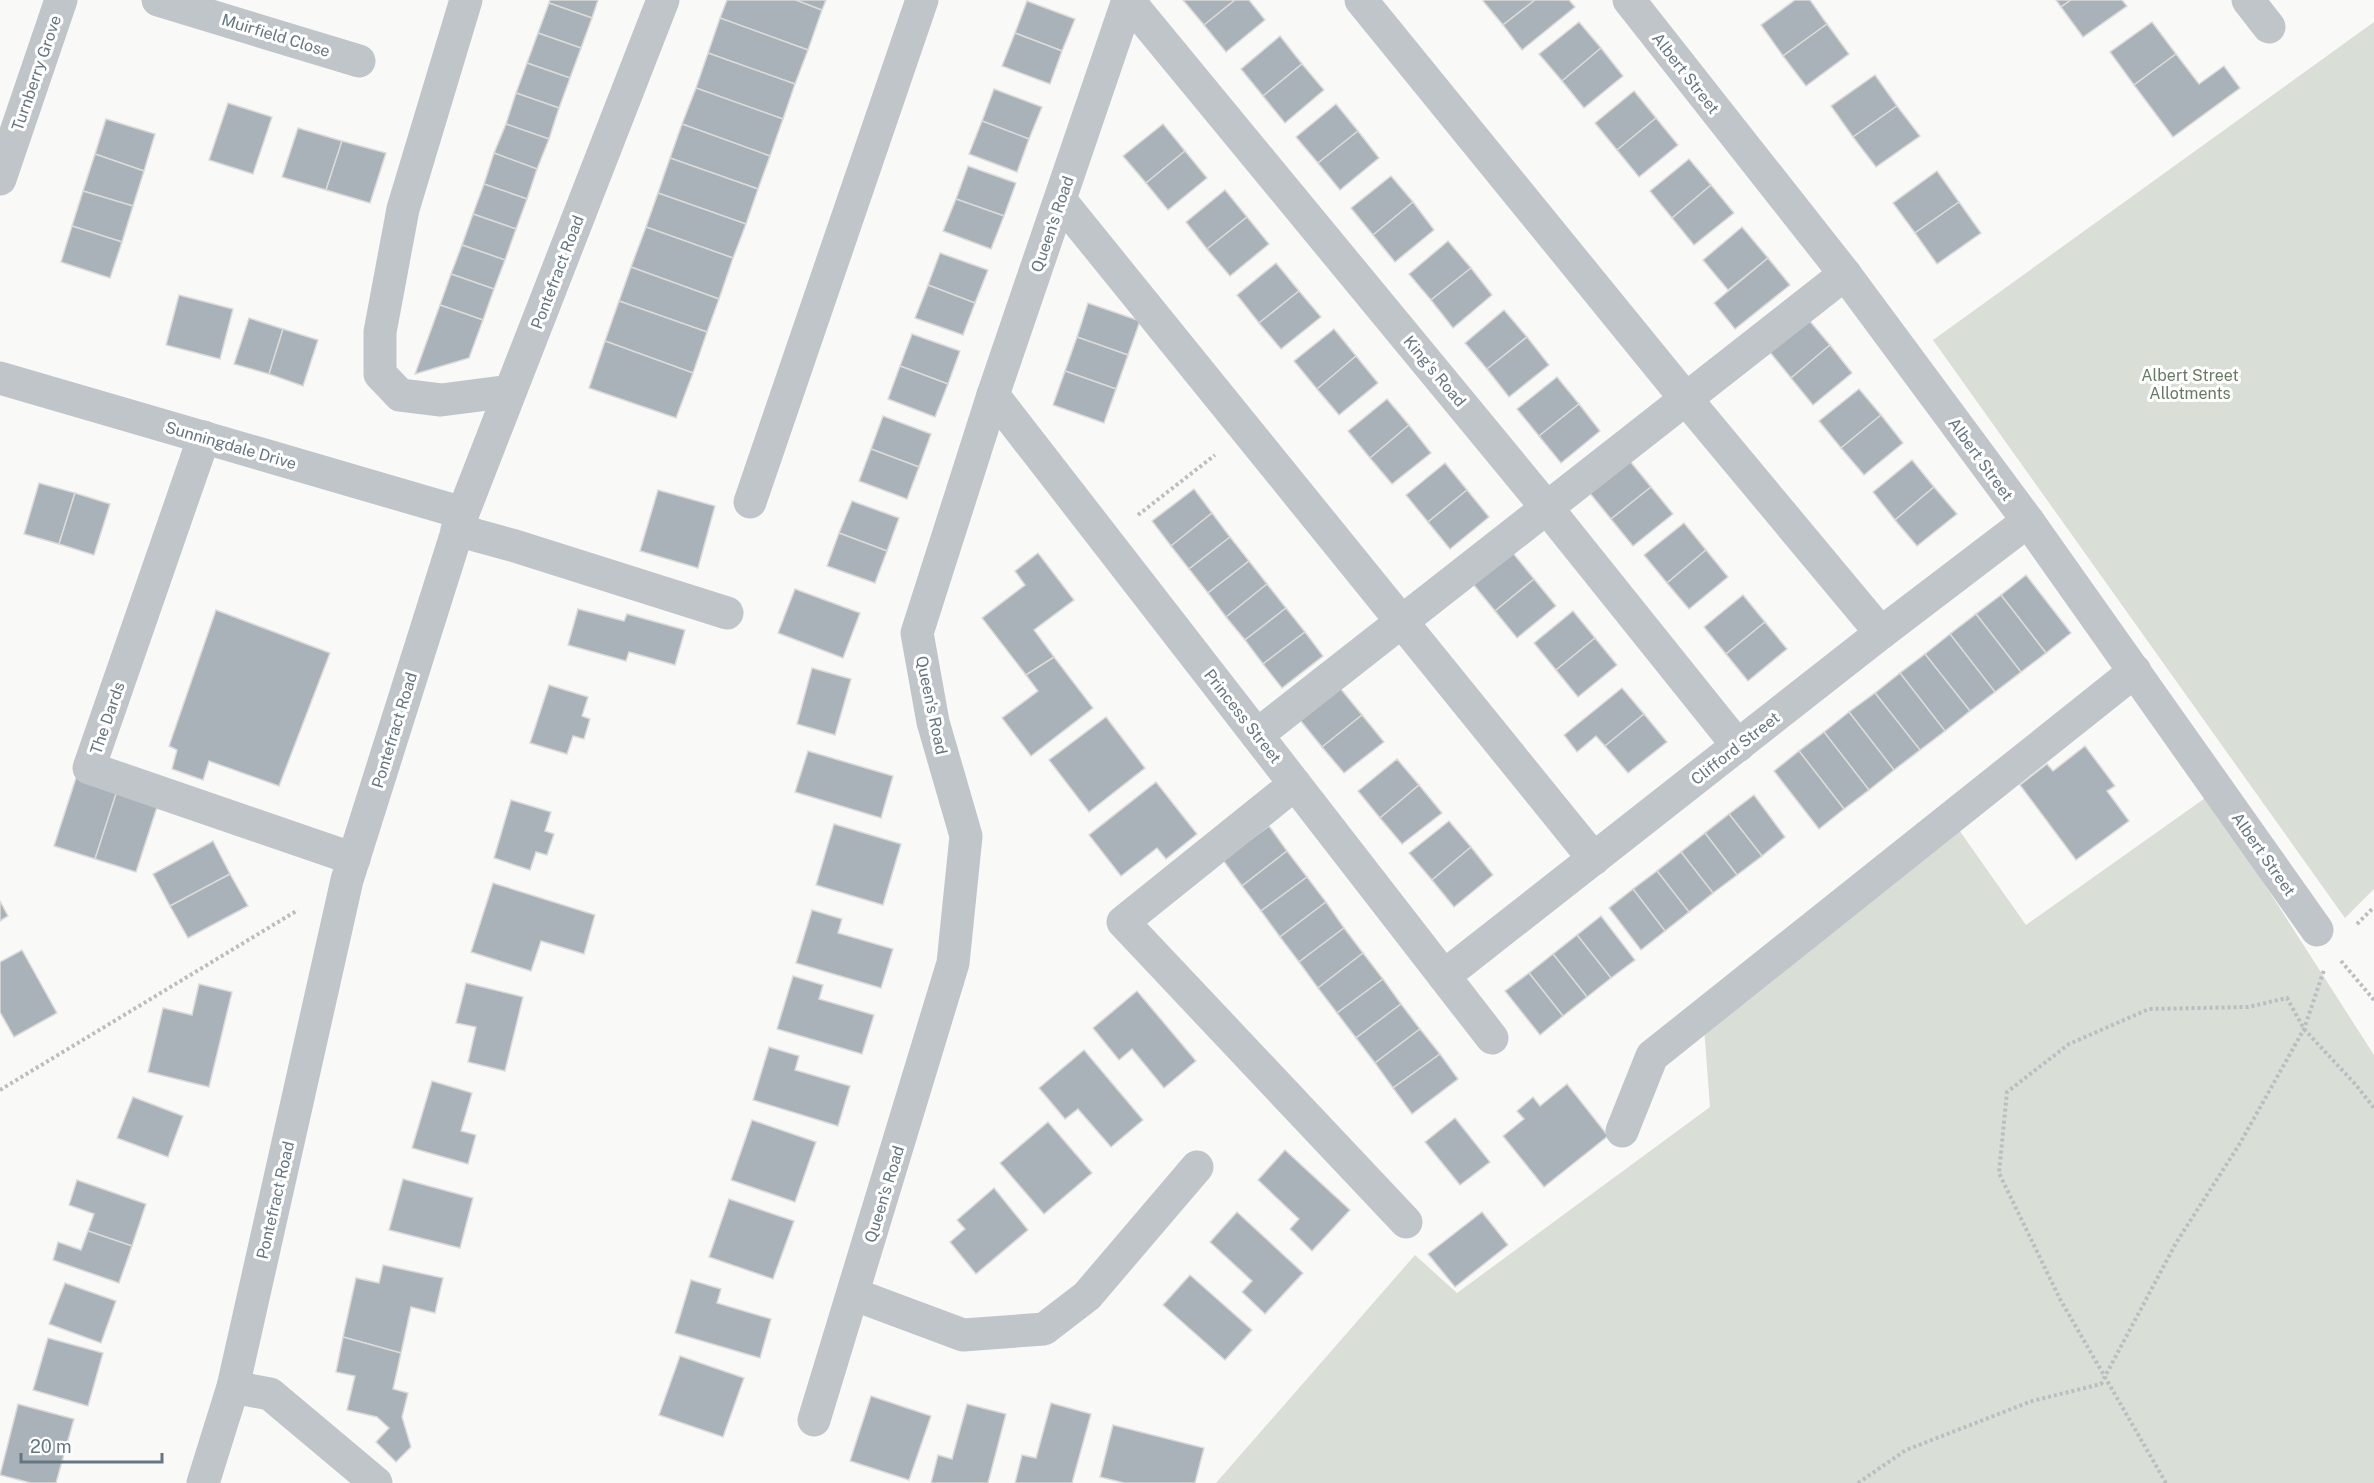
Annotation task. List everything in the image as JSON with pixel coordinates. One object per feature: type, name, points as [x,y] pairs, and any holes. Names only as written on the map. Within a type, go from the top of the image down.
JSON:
[{"type":"street","name":"Turnberry Grove","points":[[0,179],[61,0]]},
{"type":"street","name":"Muirfield Close","points":[[158,0],[359,61]]},
{"type":"street","points":[[466,0],[403,209],[380,332],[380,374],[400,395],[441,400],[510,391]]},
{"type":"street","name":"Pontefract Road","points":[[203,1483],[233,1387],[350,869],[460,522],[663,0]]},
{"type":"street","points":[[750,502],[922,0]]},
{"type":"street","name":"Queen's Road","points":[[814,1420],[953,963],[966,836],[933,722],[917,633],[993,395],[1128,0]]},
{"type":"street","name":"King's Road","points":[[1128,0],[1548,508],[1738,746]]},
{"type":"street","points":[[1361,0],[1686,399],[1881,633]]},
{"type":"street","name":"Albert Street","points":[[1629,0],[1845,274],[2028,521],[2324,939]]},
{"type":"street","points":[[2248,0],[2270,27]]},
{"type":"street","points":[[1060,200],[1594,859]]},
{"type":"street","points":[[1257,735],[1845,274]]},
{"type":"street","name":"Sunningdale Drive","points":[[0,378],[204,437],[460,522],[515,546],[727,613]]},
{"type":"street","name":"Princess Street","points":[[993,395],[1492,1038]]},
{"type":"street","name":"The Dards","points":[[204,437],[89,768],[350,869]]},
{"type":"street","name":"Clifford Street","points":[[1444,976],[1881,633],[2028,521]]},
{"type":"street","points":[[1622,1131],[1652,1056],[2135,671]]},
{"type":"street","points":[[1295,784],[1123,922],[1406,1222]]},
{"type":"street","points":[[853,1294],[963,1335],[1044,1329],[1087,1296],[1197,1167]]},
{"type":"street","points":[[233,1387],[270,1394],[376,1483]]},
{"type":"path","points":[[1106,540],[1247,430]]},
{"type":"path","points":[[0,1090],[350,869]]},
{"type":"path","points":[[2324,939],[2374,1000]]},
{"type":"path","points":[[1858,1483],[1906,1450],[2032,1401],[2101,1384],[2176,1243],[2239,1145],[2304,1029],[2324,939]]},
{"type":"path","points":[[2166,1483],[2061,1299],[1999,1173],[2007,1092],[2069,1044],[2149,1009],[2248,1007],[2287,998],[2304,1029],[2374,1108]]},
{"type":"green space","name":"Albert Street Allotments","points":[[2374,22],[2374,889],[2345,918],[1933,340]]},
{"type":"green space","points":[[2208,796],[2374,1055],[2374,1483],[1216,1483],[1415,1255],[1457,1293],[1710,1107],[1704,1027],[1959,830],[2026,925]]},
{"type":"building","points":[[550,0],[598,0],[592,18],[549,3]]},
{"type":"building","points":[[727,0],[796,0],[822,10],[808,50],[720,18]]},
{"type":"building","points":[[796,0],[826,0],[822,10]]},
{"type":"building","points":[[1183,0],[1235,0],[1204,25]]},
{"type":"building","points":[[1235,0],[1249,0],[1265,20],[1226,52],[1204,25]]},
{"type":"building","points":[[1535,0],[1503,25],[1483,1]]},
{"type":"building","points":[[1535,0],[1569,0],[1575,7],[1522,50],[1503,25]]},
{"type":"building","points":[[1795,0],[1810,0],[1827,24],[1783,56],[1761,25]]},
{"type":"building","points":[[2056,0],[2071,0],[2061,7]]},
{"type":"building","points":[[2071,0],[2122,0],[2127,6],[2083,37],[2061,7]]},
{"type":"building","points":[[1027,1],[1075,19],[1062,51],[1015,33]]},
{"type":"building","points":[[549,3],[592,18],[581,48],[538,33]]},
{"type":"building","points":[[720,18],[808,50],[795,84],[708,53]]},
{"type":"building","points":[[1579,22],[1601,48],[1562,81],[1539,54]]},
{"type":"building","points":[[2152,22],[2176,54],[2134,85],[2110,52]]},
{"type":"building","points":[[1827,24],[1849,54],[1806,86],[1783,56]]},
{"type":"building","points":[[538,33],[581,48],[570,78],[527,63]]},
{"type":"building","points":[[1015,33],[1062,51],[1050,84],[1002,66]]},
{"type":"building","points":[[1280,36],[1302,64],[1263,96],[1241,69]]},
{"type":"building","points":[[1601,48],[1623,76],[1584,108],[1562,81]]},
{"type":"building","points":[[708,53],[795,84],[783,119],[696,88]]},
{"type":"building","points":[[2176,54],[2199,84],[2224,66],[2240,88],[2173,137],[2134,85]]},
{"type":"building","points":[[527,63],[570,78],[559,108],[516,93]]},
{"type":"building","points":[[1302,64],[1324,90],[1285,123],[1263,96]]},
{"type":"building","points":[[1875,75],[1897,106],[1853,137],[1831,106]]},
{"type":"building","points":[[696,88],[783,119],[770,156],[682,124]]},
{"type":"building","points":[[994,89],[1042,107],[1029,139],[982,121]]},
{"type":"building","points":[[1634,91],[1656,118],[1617,150],[1595,123]]},
{"type":"building","points":[[516,93],[559,108],[549,139],[506,124]]},
{"type":"building","points":[[228,103],[272,117],[253,174],[209,160]]},
{"type":"building","points":[[1336,104],[1358,131],[1318,163],[1296,137]]},
{"type":"building","points":[[1897,106],[1920,136],[1876,167],[1853,137]]},
{"type":"building","points":[[1656,118],[1678,145],[1639,177],[1617,150]]},
{"type":"building","points":[[106,119],[155,134],[144,171],[95,154]]},
{"type":"building","points":[[982,121],[1029,139],[1017,172],[969,154]]},
{"type":"building","points":[[506,124],[549,139],[537,169],[494,153]]},
{"type":"building","points":[[682,124],[770,156],[758,189],[670,158]]},
{"type":"building","points":[[1163,124],[1185,151],[1146,183],[1123,156]]},
{"type":"building","points":[[298,128],[342,141],[326,190],[282,177]]},
{"type":"building","points":[[1358,131],[1379,158],[1340,190],[1318,163]]},
{"type":"building","points":[[342,141],[386,153],[370,203],[326,190]]},
{"type":"building","points":[[1185,151],[1207,178],[1168,210],[1146,183]]},
{"type":"building","points":[[494,153],[537,169],[527,199],[484,184]]},
{"type":"building","points":[[95,154],[144,171],[133,206],[83,191]]},
{"type":"building","points":[[670,158],[758,189],[746,224],[658,193]]},
{"type":"building","points":[[1689,159],[1711,185],[1672,218],[1650,191]]},
{"type":"building","points":[[968,166],[1016,183],[1004,216],[956,199]]},
{"type":"building","points":[[1937,171],[1959,202],[1915,233],[1893,203]]},
{"type":"building","points":[[1391,176],[1413,202],[1373,235],[1351,208]]},
{"type":"building","points":[[484,184],[527,199],[516,229],[473,214]]},
{"type":"building","points":[[1711,185],[1734,213],[1694,245],[1672,218]]},
{"type":"building","points":[[1225,190],[1247,217],[1207,249],[1186,222]]},
{"type":"building","points":[[83,191],[133,206],[122,242],[72,226]]},
{"type":"building","points":[[658,193],[746,224],[733,258],[646,227]]},
{"type":"building","points":[[956,199],[1004,216],[991,249],[943,231]]},
{"type":"building","points":[[1413,202],[1434,230],[1395,262],[1373,235]]},
{"type":"building","points":[[1959,202],[1981,233],[1937,264],[1915,233]]},
{"type":"building","points":[[473,214],[516,229],[505,260],[462,245]]},
{"type":"building","points":[[1247,217],[1269,244],[1230,276],[1207,249]]},
{"type":"building","points":[[72,226],[122,242],[110,278],[61,262]]},
{"type":"building","points":[[646,227],[733,258],[719,299],[631,267]]},
{"type":"building","points":[[1742,227],[1768,258],[1728,290],[1703,260]]},
{"type":"building","points":[[1448,241],[1471,268],[1431,300],[1409,274]]},
{"type":"building","points":[[462,245],[505,260],[494,289],[451,274]]},
{"type":"building","points":[[940,253],[988,270],[975,303],[928,285]]},
{"type":"building","points":[[1768,258],[1790,285],[1735,329],[1714,303]]},
{"type":"building","points":[[1276,263],[1299,291],[1259,323],[1237,295]]},
{"type":"building","points":[[631,267],[719,299],[707,332],[619,301]]},
{"type":"building","points":[[1471,268],[1492,295],[1453,328],[1431,300]]},
{"type":"building","points":[[451,274],[494,289],[483,320],[440,305]]},
{"type":"building","points":[[928,285],[975,303],[963,335],[915,318]]},
{"type":"building","points":[[1299,291],[1321,317],[1281,349],[1259,323]]},
{"type":"building","points":[[179,295],[233,309],[220,359],[166,345]]},
{"type":"building","points":[[619,301],[707,332],[693,373],[605,341]]},
{"type":"building","points":[[1088,303],[1140,321],[1128,355],[1077,337]]},
{"type":"building","points":[[440,305],[483,320],[469,358],[415,374]]},
{"type":"building","points":[[1504,310],[1527,337],[1487,369],[1465,343]]},
{"type":"building","points":[[249,318],[283,329],[269,374],[234,364]]},
{"type":"building","points":[[1808,319],[1830,345],[1791,378],[1769,351]]},
{"type":"building","points":[[283,329],[318,340],[303,386],[269,374]]},
{"type":"building","points":[[1334,329],[1356,356],[1317,389],[1294,361]]},
{"type":"building","points":[[912,334],[960,351],[948,384],[900,366]]},
{"type":"building","points":[[1077,337],[1128,355],[1116,389],[1065,371]]},
{"type":"building","points":[[1527,337],[1549,365],[1509,397],[1487,369]]},
{"type":"building","points":[[605,341],[693,373],[676,418],[589,388]]},
{"type":"building","points":[[1830,345],[1852,373],[1813,405],[1791,378]]},
{"type":"building","points":[[1356,356],[1378,383],[1339,415],[1317,389]]},
{"type":"building","points":[[900,366],[948,384],[935,417],[888,399]]},
{"type":"building","points":[[1065,371],[1116,389],[1104,423],[1053,405]]},
{"type":"building","points":[[1557,377],[1579,404],[1539,436],[1517,409]]},
{"type":"building","points":[[1859,389],[1881,415],[1841,448],[1819,421]]},
{"type":"building","points":[[1387,399],[1409,425],[1370,458],[1348,431]]},
{"type":"building","points":[[1579,404],[1600,431],[1561,463],[1539,436]]},
{"type":"building","points":[[1881,415],[1903,443],[1864,475],[1841,448]]},
{"type":"building","points":[[883,416],[931,434],[919,467],[871,449]]},
{"type":"building","points":[[1409,425],[1431,453],[1392,484],[1370,458]]},
{"type":"building","points":[[871,449],[919,467],[907,499],[859,481]]},
{"type":"building","points":[[1629,460],[1651,487],[1611,519],[1589,492]]},
{"type":"building","points":[[1912,460],[1934,487],[1895,520],[1873,492]]},
{"type":"building","points":[[1445,463],[1467,490],[1428,522],[1406,495]]},
{"type":"building","points":[[39,483],[75,493],[59,544],[24,534]]},
{"type":"building","points":[[1651,487],[1673,514],[1633,546],[1611,519]]},
{"type":"building","points":[[1934,487],[1957,514],[1917,546],[1895,520]]},
{"type":"building","points":[[1194,489],[1212,513],[1171,546],[1152,521]]},
{"type":"building","points":[[658,490],[715,506],[698,568],[640,551]]},
{"type":"building","points":[[1467,490],[1489,517],[1450,549],[1428,522]]},
{"type":"building","points":[[75,493],[110,504],[94,555],[59,544]]},
{"type":"building","points":[[852,501],[899,518],[887,551],[839,533]]},
{"type":"building","points":[[1212,513],[1230,537],[1189,569],[1171,546]]},
{"type":"building","points":[[1684,523],[1706,550],[1667,583],[1644,555]]},
{"type":"building","points":[[839,533],[887,551],[875,583],[827,566]]},
{"type":"building","points":[[1230,537],[1249,561],[1208,593],[1189,569]]},
{"type":"building","points":[[1706,550],[1728,577],[1689,609],[1667,583]]},
{"type":"building","points":[[1512,552],[1534,579],[1495,611],[1473,584]]},
{"type":"building","points":[[1038,553],[1074,600],[1034,630],[1054,657],[1026,675],[982,618],[1025,585],[1015,571]]},
{"type":"building","points":[[1249,561],[1267,584],[1226,617],[1208,593]]},
{"type":"building","points":[[2026,575],[2071,633],[2046,653],[2001,595]]},
{"type":"building","points":[[1534,579],[1556,606],[1517,638],[1495,611]]},
{"type":"building","points":[[1267,584],[1286,608],[1245,640],[1226,617]]},
{"type":"building","points":[[795,589],[860,613],[843,658],[778,633]]},
{"type":"building","points":[[1743,595],[1765,622],[1726,654],[1704,627]]},
{"type":"building","points":[[2001,595],[2046,653],[2021,672],[1976,614]]},
{"type":"building","points":[[1286,608],[1305,632],[1263,664],[1245,640]]},
{"type":"building","points":[[578,609],[624,621],[627,614],[685,630],[675,665],[629,652],[626,661],[568,645]]},
{"type":"building","points":[[216,610],[330,653],[279,786],[209,761],[203,780],[172,769],[177,750],[169,746]]},
{"type":"building","points":[[1573,611],[1595,638],[1556,670],[1534,643]]},
{"type":"building","points":[[1976,614],[2021,672],[1995,692],[1950,634]]},
{"type":"building","points":[[1765,622],[1787,649],[1748,681],[1726,654]]},
{"type":"building","points":[[1305,632],[1323,656],[1282,688],[1263,664]]},
{"type":"building","points":[[1950,634],[1995,692],[1970,711],[1925,654]]},
{"type":"building","points":[[1595,638],[1617,665],[1578,697],[1556,670]]},
{"type":"building","points":[[1925,654],[1970,711],[1945,731],[1900,673]]},
{"type":"building","points":[[1054,657],[1093,708],[1031,756],[1002,718],[1038,691],[1026,675]]},
{"type":"building","points":[[812,668],[851,679],[835,735],[797,724]]},
{"type":"building","points":[[1900,673],[1945,731],[1920,750],[1875,693]]},
{"type":"building","points":[[549,685],[588,697],[582,716],[590,719],[584,739],[573,736],[567,754],[530,743]]},
{"type":"building","points":[[1340,688],[1362,715],[1322,747],[1300,720]]},
{"type":"building","points":[[1622,688],[1644,714],[1605,746],[1596,736],[1577,752],[1564,735]]},
{"type":"building","points":[[1875,693],[1920,750],[1894,770],[1849,712]]},
{"type":"building","points":[[1849,712],[1894,770],[1869,790],[1824,732]]},
{"type":"building","points":[[1644,714],[1667,742],[1628,773],[1605,746]]},
{"type":"building","points":[[1362,715],[1384,742],[1344,773],[1322,747]]},
{"type":"building","points":[[1106,717],[1145,768],[1089,812],[1049,760]]},
{"type":"building","points":[[1824,732],[1869,790],[1844,809],[1799,751]]},
{"type":"building","points":[[2085,746],[2115,786],[2107,791],[2129,821],[2076,860],[2020,785],[2047,764],[2053,771]]},
{"type":"building","points":[[808,751],[893,776],[881,818],[795,792]]},
{"type":"building","points":[[1799,751],[1844,809],[1819,829],[1774,771]]},
{"type":"building","points":[[1397,759],[1419,785],[1380,818],[1358,791]]},
{"type":"building","points":[[76,778],[117,791],[95,859],[54,846]]},
{"type":"building","points":[[1156,782],[1197,834],[1166,859],[1157,848],[1121,876],[1089,835]]},
{"type":"building","points":[[1419,785],[1442,813],[1402,844],[1380,818]]},
{"type":"building","points":[[117,791],[158,804],[136,872],[95,859]]},
{"type":"building","points":[[1754,795],[1785,837],[1762,856],[1729,814]]},
{"type":"building","points":[[511,800],[551,812],[545,831],[554,834],[547,855],[536,852],[530,870],[494,858]]},
{"type":"building","points":[[1729,814],[1762,856],[1737,875],[1705,833]]},
{"type":"building","points":[[1449,821],[1471,847],[1432,880],[1409,853]]},
{"type":"building","points":[[834,824],[901,844],[883,905],[816,885]]},
{"type":"building","points":[[1269,826],[1287,851],[1242,886],[1223,860]]},
{"type":"building","points":[[1705,833],[1737,875],[1713,893],[1681,852]]},
{"type":"building","points":[[213,841],[230,874],[170,906],[153,874]]},
{"type":"building","points":[[1471,847],[1493,875],[1454,907],[1432,880]]},
{"type":"building","points":[[1287,851],[1307,877],[1261,911],[1242,886]]},
{"type":"building","points":[[1681,852],[1713,893],[1689,912],[1657,871]]},
{"type":"building","points":[[1657,871],[1689,912],[1665,931],[1633,889]]},
{"type":"building","points":[[230,874],[248,906],[188,938],[170,906]]},
{"type":"building","points":[[1307,877],[1326,902],[1280,937],[1261,911]]},
{"type":"building","points":[[493,883],[595,915],[584,954],[541,941],[531,971],[471,952]]},
{"type":"building","points":[[1633,889],[1665,931],[1641,950],[1609,908]]},
{"type":"building","points":[[0,901],[8,916],[0,921]]},
{"type":"building","points":[[1326,902],[1344,928],[1299,962],[1280,937]]},
{"type":"building","points":[[812,910],[842,919],[838,933],[893,949],[881,988],[796,963]]},
{"type":"building","points":[[1601,916],[1635,960],[1611,978],[1577,935]]},
{"type":"building","points":[[1344,928],[1363,953],[1318,988],[1299,962]]},
{"type":"building","points":[[1577,935],[1611,978],[1587,997],[1553,954]]},
{"type":"building","points":[[22,950],[57,1013],[14,1037],[0,1012],[0,962]]},
{"type":"building","points":[[1363,953],[1383,979],[1337,1013],[1318,988]]},
{"type":"building","points":[[1553,954],[1587,997],[1563,1016],[1529,973]]},
{"type":"building","points":[[1529,973],[1563,1016],[1540,1035],[1505,991]]},
{"type":"building","points":[[793,976],[823,985],[819,999],[874,1015],[862,1054],[777,1029]]},
{"type":"building","points":[[1383,979],[1401,1004],[1356,1038],[1337,1013]]},
{"type":"building","points":[[466,983],[523,997],[505,1071],[468,1062],[476,1027],[456,1023]]},
{"type":"building","points":[[199,984],[232,992],[209,1087],[148,1072],[163,1008],[192,1015]]},
{"type":"building","points":[[1137,991],[1196,1061],[1164,1088],[1132,1049],[1119,1060],[1093,1028]]},
{"type":"building","points":[[1401,1004],[1420,1029],[1375,1063],[1356,1038]]},
{"type":"building","points":[[1420,1029],[1440,1054],[1393,1088],[1375,1063]]},
{"type":"building","points":[[769,1047],[799,1056],[795,1070],[850,1086],[838,1126],[753,1100]]},
{"type":"building","points":[[1084,1050],[1143,1120],[1111,1147],[1078,1109],[1065,1119],[1039,1088]]},
{"type":"building","points":[[1440,1054],[1458,1079],[1412,1114],[1393,1088]]},
{"type":"building","points":[[432,1081],[472,1093],[461,1131],[476,1135],[468,1164],[412,1148]]},
{"type":"building","points":[[1567,1084],[1608,1136],[1544,1187],[1503,1136],[1524,1119],[1517,1111],[1533,1097],[1540,1106]]},
{"type":"building","points":[[133,1097],[183,1116],[168,1157],[117,1138]]},
{"type":"building","points":[[1455,1118],[1490,1162],[1460,1185],[1425,1142]]},
{"type":"building","points":[[752,1120],[816,1142],[795,1202],[731,1180]]},
{"type":"building","points":[[1048,1122],[1092,1173],[1044,1214],[1000,1163]]},
{"type":"building","points":[[1285,1150],[1350,1210],[1312,1251],[1290,1229],[1299,1219],[1258,1180]]},
{"type":"building","points":[[403,1179],[473,1198],[460,1248],[389,1230]]},
{"type":"building","points":[[77,1180],[146,1204],[132,1246],[88,1231],[94,1214],[69,1205]]},
{"type":"building","points":[[994,1188],[1028,1230],[976,1274],[950,1242],[965,1229],[957,1220]]},
{"type":"building","points":[[729,1199],[794,1221],[773,1279],[709,1257]]},
{"type":"building","points":[[1237,1212],[1303,1273],[1265,1314],[1242,1292],[1252,1281],[1210,1242]]},
{"type":"building","points":[[1482,1212],[1508,1245],[1455,1287],[1428,1254]]},
{"type":"building","points":[[88,1231],[132,1246],[119,1283],[53,1260],[58,1242],[81,1250]]},
{"type":"building","points":[[383,1265],[443,1278],[435,1313],[411,1307],[401,1353],[343,1337],[356,1278],[379,1283]]},
{"type":"building","points":[[1190,1275],[1252,1330],[1225,1360],[1163,1305]]},
{"type":"building","points":[[691,1280],[721,1289],[717,1303],[771,1319],[760,1358],[675,1333]]},
{"type":"building","points":[[65,1283],[116,1301],[101,1343],[49,1324]]},
{"type":"building","points":[[343,1337],[401,1353],[393,1389],[408,1393],[402,1417],[411,1447],[396,1462],[376,1442],[389,1428],[377,1417],[347,1410],[355,1376],[336,1372]]},
{"type":"building","points":[[48,1338],[103,1353],[88,1406],[33,1390]]},
{"type":"building","points":[[680,1356],[744,1378],[723,1437],[659,1415]]},
{"type":"building","points":[[871,1396],[931,1416],[909,1480],[850,1461]]},
{"type":"building","points":[[1051,1403],[1091,1414],[1072,1483],[1015,1483],[1022,1455],[1036,1458]]},
{"type":"building","points":[[18,1404],[74,1419],[56,1483],[31,1483],[0,1475]]},
{"type":"building","points":[[967,1404],[1006,1414],[988,1483],[931,1483],[938,1455],[952,1459]]},
{"type":"building","points":[[1113,1425],[1204,1448],[1195,1483],[1124,1483],[1100,1477]]}]
